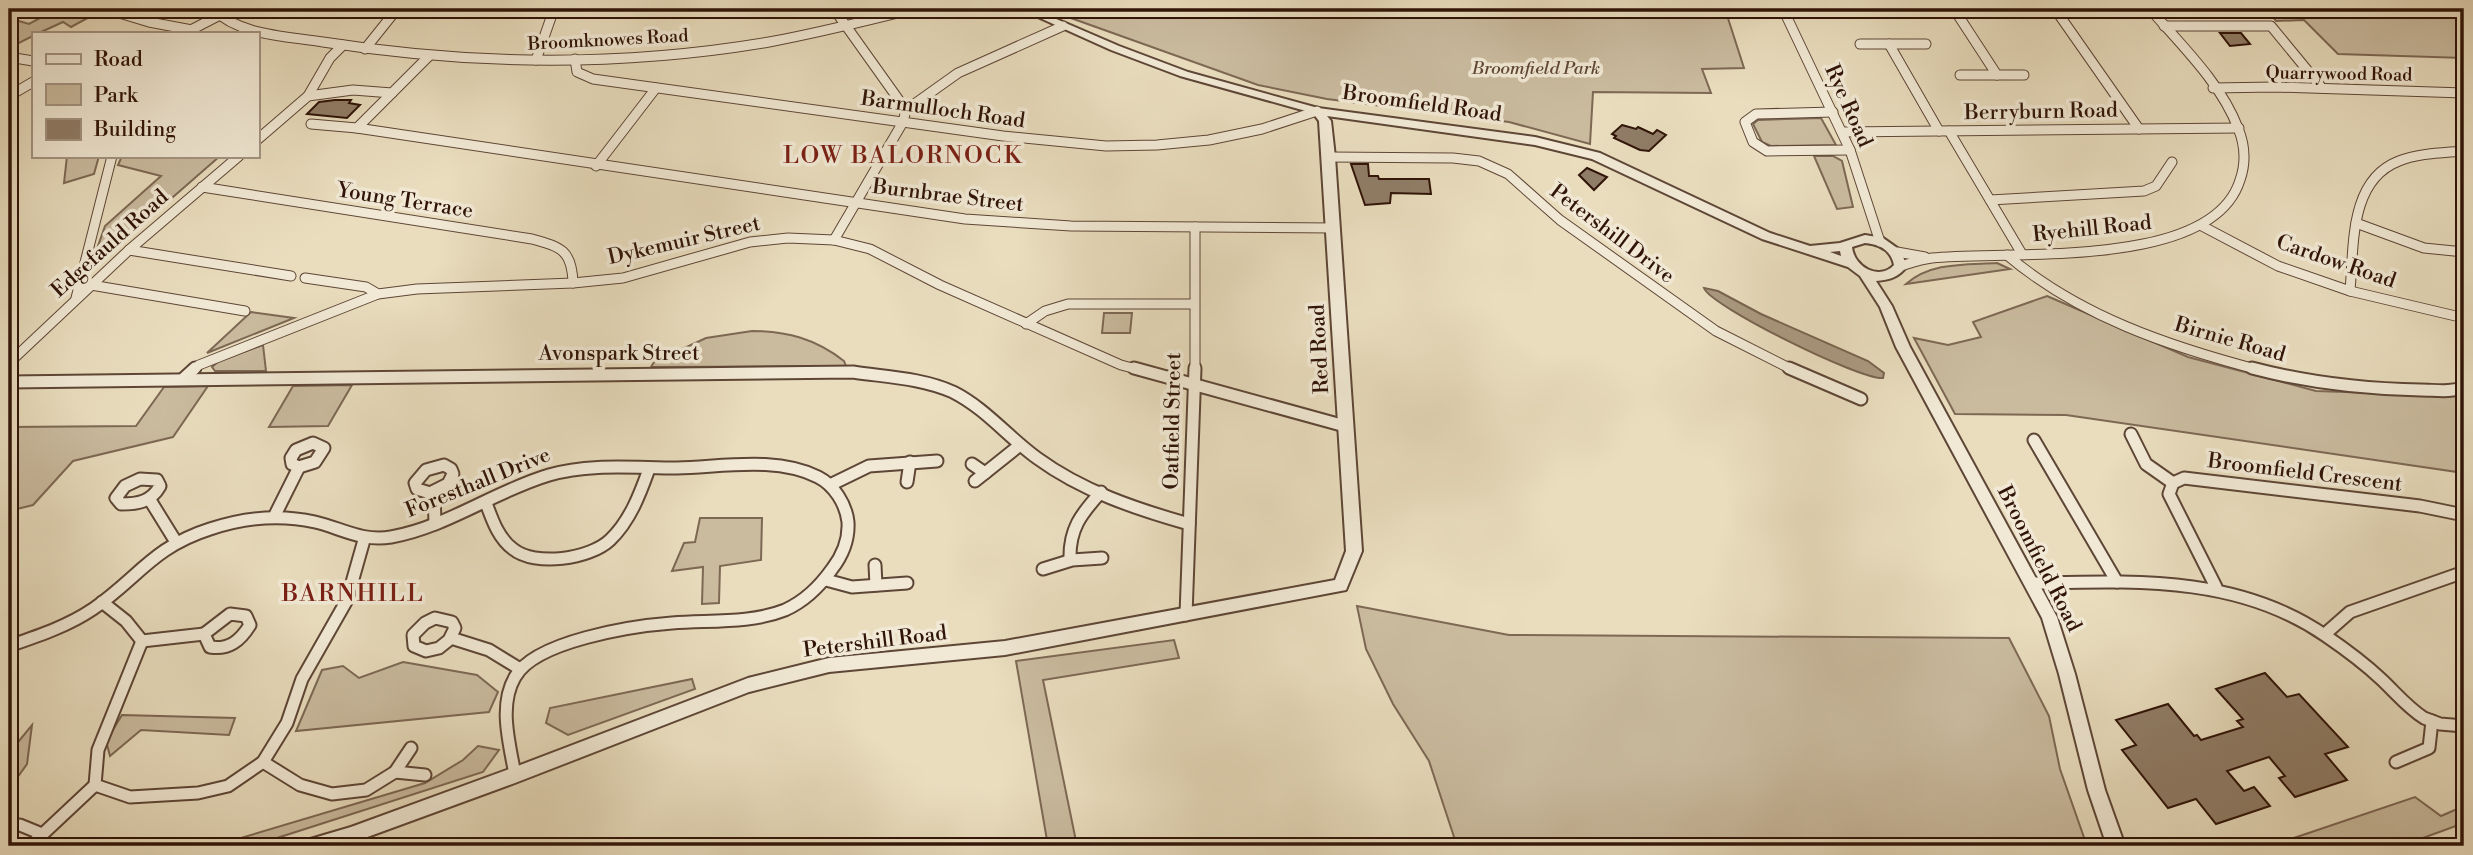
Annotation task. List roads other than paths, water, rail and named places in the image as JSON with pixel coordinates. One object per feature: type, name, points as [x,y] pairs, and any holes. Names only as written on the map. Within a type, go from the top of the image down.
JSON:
[{"type":"street","points":[[106,9],[188,32],[216,12],[245,27],[343,45]]},
{"type":"street","points":[[365,49],[397,9]]},
{"type":"street","points":[[536,60],[554,9]]},
{"type":"street","points":[[834,9],[906,110],[904,122],[834,240]]},
{"type":"street","name":"Broomknowes Road","points":[[343,45],[429,56],[536,60],[663,55],[751,45],[914,9]]},
{"type":"street","name":"Broomfield Road","points":[[1025,9],[1184,74],[1317,111],[1535,141],[1596,156],[1766,236],[1849,263]]},
{"type":"street","name":"Rye Road","points":[[1783,9],[1850,150],[1880,242]]},
{"type":"street","points":[[1954,9],[1997,75]]},
{"type":"street","points":[[2055,9],[2139,129]]},
{"type":"street","name":"Ryehill Road","points":[[1896,252],[1930,258],[2122,248],[2163,239],[2202,226],[2230,203],[2242,179],[2245,152],[2239,128],[2213,88],[2150,9]]},
{"type":"street","points":[[906,110],[958,73],[1063,26]]},
{"type":"street","points":[[2164,26],[2271,26],[2322,88]]},
{"type":"street","points":[[1860,44],[1926,44]]},
{"type":"street","points":[[1889,44],[2022,254]]},
{"type":"street","points":[[259,136],[308,96],[330,58],[343,45]]},
{"type":"street","points":[[357,128],[429,56]]},
{"type":"street","points":[[9,57],[32,61]]},
{"type":"street","name":"Barmulloch Road","points":[[575,59],[577,72],[593,79],[1031,140],[1132,148],[1220,140],[1261,131],[1317,111]]},
{"type":"street","points":[[1961,75],[2024,75]]},
{"type":"street","points":[[9,96],[32,83]]},
{"type":"street","points":[[596,166],[656,88]]},
{"type":"street","name":"Quarrywood Road","points":[[2213,88],[2322,88],[2464,93]]},
{"type":"street","points":[[308,96],[353,90],[393,93]]},
{"type":"street","name":"Red Road","points":[[1317,111],[1325,121],[1329,157],[1354,551],[1341,585]]},
{"type":"street","points":[[1833,112],[1756,114],[1745,122],[1753,142],[1767,150],[1850,150]]},
{"type":"street","name":"Burnbrae Street","points":[[311,124],[357,128],[596,166],[965,219],[1071,226],[1334,228]]},
{"type":"street","name":"Berryburn Road","points":[[1842,132],[2239,128]]},
{"type":"street","points":[[2350,291],[2356,223],[2367,184],[2390,164],[2417,154],[2464,151]]},
{"type":"street","name":"Petershill Drive","points":[[1329,157],[1453,158],[1479,161],[1508,174],[1560,220],[1716,331],[1783,366],[1861,399]]},
{"type":"street","points":[[76,298],[111,158]]},
{"type":"street","name":"Edgefauld Road","points":[[9,363],[129,250],[237,158]]},
{"type":"street","points":[[1990,200],[2136,194],[2153,188],[2172,162]]},
{"type":"street","name":"Young Terrace","points":[[202,187],[532,239],[563,248],[573,263],[573,283]]},
{"type":"street","points":[[1862,239],[1874,220]]},
{"type":"street","points":[[2356,223],[2424,248],[2464,252]]},
{"type":"street","name":"Cardow Road","points":[[2202,226],[2278,265],[2350,291],[2464,318]]},
{"type":"street","name":"Oatfield Street","points":[[1186,615],[1195,387],[1195,227]]},
{"type":"street","name":"Dykemuir Street","points":[[184,378],[199,365],[379,294],[417,289],[573,283],[623,278],[750,242],[788,238],[834,240],[870,249],[940,285],[1122,365],[1345,426]]},
{"type":"street","points":[[1886,306],[1896,270],[1896,252],[1880,242],[1862,239],[1846,246],[1845,256],[1849,263],[1865,273],[1879,276],[1896,270]]},
{"type":"street","name":"Broomfield Road","points":[[1810,250],[1846,246]]},
{"type":"street","points":[[129,250],[291,276]]},
{"type":"street","name":"Birnie Road","points":[[2007,255],[2023,271],[2048,288],[2122,326],[2198,355],[2316,384],[2383,390],[2457,390],[2464,387]]},
{"type":"street","name":"Ryehill Road","points":[[1896,270],[1930,258]]},
{"type":"street","name":"Broomfield Road","points":[[1865,273],[1886,306],[1903,347],[2032,583],[2064,657],[2116,846]]},
{"type":"street","points":[[305,278],[366,287],[379,294]]},
{"type":"street","points":[[91,285],[246,311]]},
{"type":"street","points":[[1026,324],[1045,311],[1068,304],[1193,304]]},
{"type":"street","name":"Avonspark Street","points":[[9,382],[853,372],[911,381],[951,391],[989,415],[1020,445],[1049,466],[1153,514],[1189,524]]},
{"type":"street","points":[[2131,434],[2147,464],[2173,483],[2169,494],[2216,587]]},
{"type":"street","points":[[2034,440],[2117,582]]},
{"type":"street","points":[[975,481],[1020,445]]},
{"type":"street","points":[[515,775],[506,701],[520,668],[541,651],[577,640],[670,623],[728,622],[771,616],[806,599],[827,580],[843,552],[849,533],[845,510],[830,485],[870,466],[937,461]]},
{"type":"street","points":[[907,482],[910,462]]},
{"type":"street","points":[[972,464],[985,473]]},
{"type":"street","name":"Foresthall Drive","points":[[9,646],[56,630],[102,602],[139,568],[176,542],[224,525],[274,517],[315,521],[364,540],[394,536],[435,524],[550,472],[586,466],[649,469],[778,466],[809,474],[830,485]]},
{"type":"street","points":[[274,517],[299,467]]},
{"type":"street","points":[[486,503],[498,537],[524,558],[547,559],[581,554],[609,541],[636,503],[649,469]]},
{"type":"street","name":"Broomfield Crescent","points":[[2173,483],[2184,478],[2420,506],[2464,515]]},
{"type":"street","points":[[434,492],[435,524]]},
{"type":"street","points":[[1070,560],[1069,537],[1072,524],[1101,492]]},
{"type":"street","points":[[150,500],[162,513],[166,528],[176,542]]},
{"type":"street","points":[[95,785],[130,797],[198,793],[228,786],[263,762],[287,723],[302,679],[346,600],[364,540]]},
{"type":"street","points":[[1043,569],[1085,557],[1102,558]]},
{"type":"street","points":[[875,565],[876,586]]},
{"type":"street","points":[[2325,634],[2350,612],[2464,572]]},
{"type":"street","points":[[827,580],[852,587],[907,583]]},
{"type":"street","points":[[2032,583],[2117,582],[2216,587],[2270,604],[2325,634],[2379,677],[2420,716],[2442,725],[2464,726]]},
{"type":"street","name":"Petershill Road","points":[[313,846],[351,835],[515,775],[748,685],[829,665],[1005,648],[1341,585]]},
{"type":"street","points":[[102,602],[126,621],[142,641]]},
{"type":"street","points":[[142,641],[204,635]]},
{"type":"street","points":[[451,639],[489,650],[520,668]]},
{"type":"street","points":[[30,846],[95,785],[98,750],[142,641]]},
{"type":"street","points":[[2396,762],[2429,748],[2432,721]]},
{"type":"street","points":[[263,762],[300,785],[332,794],[366,790],[395,772],[411,748]]},
{"type":"street","points":[[395,772],[425,775]]},
{"type":"street","points":[[20,825],[42,834]]},
{"type":"district","name":"LOW BALORNOCK","points":[[903,156]]},
{"type":"district","name":"BARNHILL","points":[[353,594]]},
{"type":"park label","name":"Broomfield Park","points":[[1536,68]]}]
